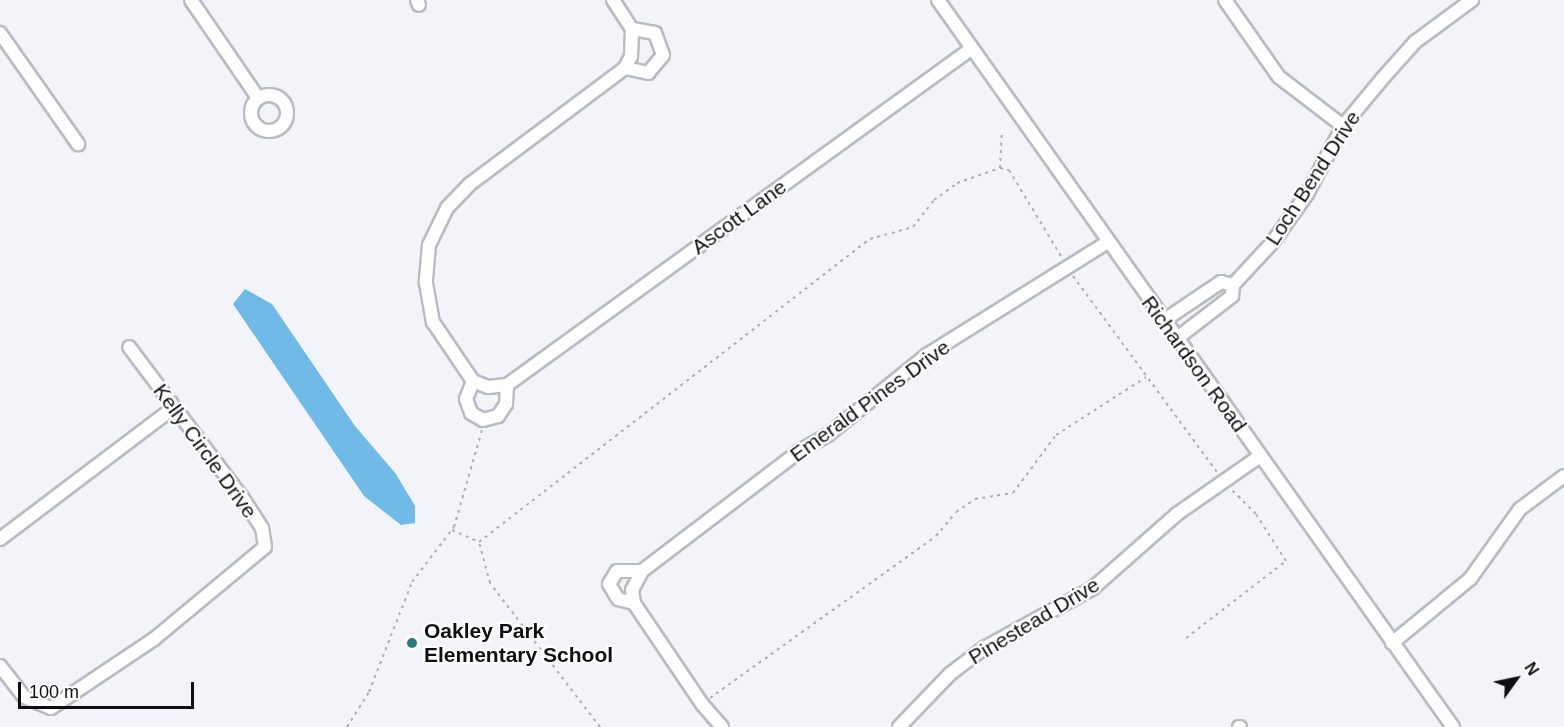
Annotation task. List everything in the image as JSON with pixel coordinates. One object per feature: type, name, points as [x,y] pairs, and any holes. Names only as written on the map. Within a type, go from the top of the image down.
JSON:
[{"type":"street","points":[[191,0],[258,98]]},
{"type":"street","points":[[473,381],[466,399],[471,413],[485,419],[498,416],[506,404],[507,385],[488,387],[473,381],[433,322],[426,283],[429,245],[447,208],[470,184],[625,68],[631,56],[632,29],[613,0]]},
{"type":"street","name":"Richardson Road","points":[[938,0],[1106,243],[1453,727]]},
{"type":"street","points":[[1225,0],[1279,76],[1343,126]]},
{"type":"street","name":"Loch Bend Drive","points":[[1176,339],[1232,296],[1233,285],[1272,243],[1307,194],[1343,126],[1415,42],[1472,0]]},
{"type":"street","points":[[625,68],[648,73],[663,55],[655,33],[632,29]]},
{"type":"street","points":[[0,33],[78,144]]},
{"type":"street","name":"Ascott Lane","points":[[507,385],[971,49]]},
{"type":"street","name":"Emerald Pines Drive","points":[[633,597],[642,571],[798,452],[829,434],[927,355],[1106,243]]},
{"type":"street","points":[[1163,321],[1221,282],[1233,285]]},
{"type":"street","name":"Kelly Circle Drive","points":[[0,666],[24,697],[51,708],[154,639],[261,553],[266,539],[262,528],[129,347]]},
{"type":"street","points":[[0,539],[173,408]]},
{"type":"street","name":"Pinestead Drive","points":[[902,726],[950,674],[984,648],[1093,588],[1169,520],[1260,456]]},
{"type":"street","points":[[1392,643],[1470,579],[1520,509],[1564,476]]},
{"type":"street","points":[[642,571],[617,571],[611,577],[612,593],[618,599],[633,597],[702,704],[722,727]]},
{"type":"path","points":[[1000,168],[1002,134]]},
{"type":"path","points":[[479,543],[870,239],[913,227],[934,200],[957,183],[1000,168],[1009,170],[1068,268],[1223,480],[1256,514],[1286,561],[1186,638]]},
{"type":"path","points":[[702,704],[912,554],[956,512],[975,500],[1013,493],[1056,435],[1146,377]]},
{"type":"path","points":[[347,727],[369,692],[412,582],[452,530],[485,419]]},
{"type":"path","points":[[452,530],[479,543],[490,583],[600,727]]},
{"type":"water","points":[[245,289],[272,304],[355,426],[396,474],[415,506],[415,523],[401,525],[364,496],[233,304]]},
{"type":"place","name":"Oakley Park Elementary School","points":[[412,643]]}]
